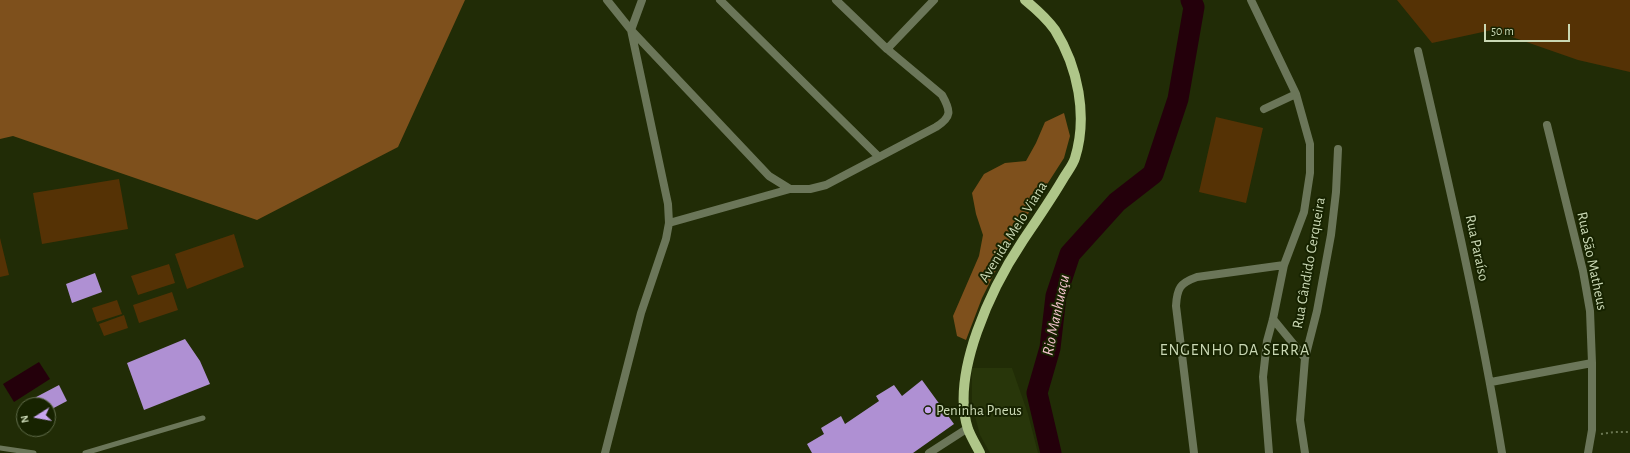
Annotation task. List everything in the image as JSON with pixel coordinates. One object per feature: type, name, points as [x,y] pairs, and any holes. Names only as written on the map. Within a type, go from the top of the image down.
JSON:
[{"type":"main road","name":"Avenida Melo Viana","points":[[980,453],[968,428],[964,406],[964,387],[968,357],[995,287],[1021,243],[1051,199],[1075,159],[1081,128],[1081,104],[1075,75],[1065,50],[1054,30],[1037,10],[1025,0]]},
{"type":"street","points":[[607,0],[631,30],[769,176],[790,189]]},
{"type":"street","points":[[605,453],[641,314],[666,239],[669,223],[668,204],[631,30],[642,0]]},
{"type":"street","points":[[720,0],[879,157]]},
{"type":"street","points":[[669,223],[790,189],[810,189],[826,185],[946,121],[949,112],[948,105],[942,95],[887,49],[836,0]]},
{"type":"street","points":[[887,49],[934,0]]},
{"type":"street","points":[[1251,0],[1296,94],[1310,144],[1310,174],[1304,212],[1284,265],[1267,341],[1263,377],[1269,453]]},
{"type":"street","name":"Rua Paraíso","points":[[1418,51],[1456,214],[1491,382],[1502,453]]},
{"type":"street","points":[[1264,110],[1296,94]]},
{"type":"street","name":"Rua São Matheus","points":[[1546,125],[1583,271],[1590,311],[1592,364],[1591,436],[1588,453]]},
{"type":"street","name":"Rua Cândido Cerqueira","points":[[1305,453],[1300,420],[1305,358],[1317,311],[1331,235],[1336,192],[1338,149]]},
{"type":"street","points":[[1194,453],[1176,306],[1176,293],[1185,281],[1197,277],[1284,265]]},
{"type":"street","points":[[1273,319],[1305,358]]},
{"type":"street","points":[[1491,382],[1592,364]]},
{"type":"street","points":[[929,453],[968,428]]},
{"type":"lane","points":[[85,453],[203,418]]},
{"type":"lane","points":[[0,448],[34,453]]},
{"type":"path","points":[[1591,436],[1615,432],[1630,432]]},
{"type":"shaded area","points":[[0,0],[465,0],[398,147],[257,220],[13,136],[0,139]]},
{"type":"shaded area","points":[[1397,0],[1630,0],[1630,72],[1578,60],[1492,30],[1432,43]]},
{"type":"shaded area","points":[[1064,113],[1070,136],[1064,158],[1010,242],[982,298],[966,340],[957,336],[953,316],[979,256],[983,235],[976,214],[972,193],[984,174],[1005,163],[1026,161],[1045,122]]},
{"type":"shaded area","points":[[1216,117],[1263,128],[1246,203],[1199,192]]},
{"type":"shaded area","points":[[119,179],[128,229],[42,244],[33,193]]},
{"type":"shaded area","points":[[234,234],[244,267],[187,289],[175,254]]},
{"type":"shaded area","points":[[0,238],[9,275],[0,277]]},
{"type":"shaded area","points":[[169,264],[175,283],[138,295],[131,276]]},
{"type":"shaded area","points":[[172,292],[178,310],[139,323],[133,305]]},
{"type":"shaded area","points":[[117,300],[122,314],[97,322],[92,308]]},
{"type":"shaded area","points":[[124,315],[128,328],[104,336],[99,324]]},
{"type":"shaded area","points":[[39,362],[50,379],[22,397],[16,397],[16,401],[14,402],[3,384]]},
{"type":"shaded area","points":[[972,368],[1012,368],[1028,414],[1038,453],[990,453],[980,435],[972,405]]},
{"type":"building","points":[[95,273],[102,292],[72,303],[66,284]]},
{"type":"building","points":[[185,339],[200,361],[210,384],[144,410],[127,363]]},
{"type":"building","points":[[922,380],[954,424],[913,453],[812,453],[807,444],[824,434],[821,428],[841,416],[845,424],[879,401],[876,396],[894,385],[902,396]]},
{"type":"building","points":[[59,385],[67,401],[56,407],[56,397],[36,397]]},
{"type":"waterway","name":"Rio Manhuaçu","points":[[1051,453],[1037,393],[1050,348],[1056,296],[1070,254],[1117,202],[1153,174],[1178,99],[1194,7],[1191,0]]},
{"type":"place","name":"Peninha Pneus","points":[[928,410]]},
{"type":"district","name":"ENGENHO DA SERRA","points":[[1235,350]]}]
